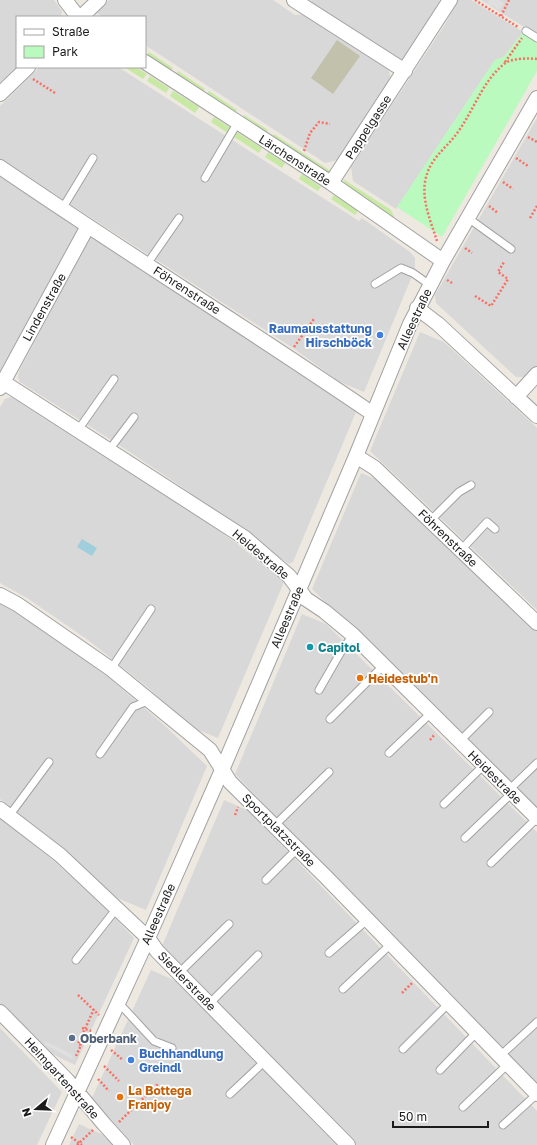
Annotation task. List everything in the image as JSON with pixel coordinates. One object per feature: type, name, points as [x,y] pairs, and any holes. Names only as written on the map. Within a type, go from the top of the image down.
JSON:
[{"type":"street","points":[[65,0],[77,16]]},
{"type":"street","points":[[82,16],[99,0]]},
{"type":"street","points":[[294,0],[405,71]]},
{"type":"street","name":"Pappelgasse","points":[[331,183],[450,0]]},
{"type":"street","name":"Lärchenstraße","points":[[146,63],[331,183],[443,261]]},
{"type":"street","points":[[0,94],[26,70]]},
{"type":"street","name":"Alleestraße","points":[[53,1145],[148,938],[222,770],[300,589],[417,308],[537,98]]},
{"type":"street","name":"Föhrenstraße","points":[[0,167],[288,356],[373,414]]},
{"type":"street","name":"Lindenstraße","points":[[2,385],[88,226]]},
{"type":"street","points":[[417,308],[438,324],[537,416]]},
{"type":"street","points":[[516,397],[537,374]]},
{"type":"street","name":"Heidestraße","points":[[2,385],[78,430],[245,538],[289,576],[306,599],[324,611],[353,635],[537,818]]},
{"type":"street","name":"Föhrenstraße","points":[[356,456],[375,468],[537,624]]},
{"type":"street","name":"Sportplatzstraße","points":[[0,594],[111,668],[210,750],[230,782],[368,919],[537,1094]]},
{"type":"street","name":"Siedlerstraße","points":[[5,812],[60,855],[148,938],[157,951],[348,1145]]},
{"type":"street","name":"Heimgartenstraße","points":[[0,1012],[67,1080],[123,1145]]},
{"type":"lane","points":[[526,31],[537,38]]},
{"type":"lane","points":[[205,178],[238,122]]},
{"type":"lane","points":[[62,208],[93,158]]},
{"type":"lane","points":[[147,264],[179,218]]},
{"type":"lane","points":[[468,218],[511,249]]},
{"type":"lane","points":[[375,284],[401,268],[430,285]]},
{"type":"lane","points":[[78,430],[114,379]]},
{"type":"lane","points":[[109,450],[134,417]]},
{"type":"lane","points":[[430,521],[458,492],[471,485]]},
{"type":"lane","points":[[461,550],[487,522],[495,529]]},
{"type":"lane","points":[[111,668],[151,609]]},
{"type":"lane","points":[[319,690],[342,650],[353,635]]},
{"type":"lane","points":[[330,719],[383,666]]},
{"type":"lane","points":[[100,754],[133,707],[150,700]]},
{"type":"lane","points":[[460,742],[489,712]]},
{"type":"lane","points":[[389,753],[431,713]]},
{"type":"lane","points":[[5,812],[46,763]]},
{"type":"lane","points":[[465,838],[511,792],[536,764]]},
{"type":"lane","points":[[444,804],[484,766]]},
{"type":"lane","points":[[274,826],[329,772]]},
{"type":"lane","points":[[491,863],[537,818]]},
{"type":"lane","points":[[266,880],[297,849]]},
{"type":"lane","points":[[76,960],[117,908]]},
{"type":"lane","points":[[329,953],[368,919]]},
{"type":"lane","points":[[179,973],[229,924]]},
{"type":"lane","points":[[344,989],[391,944]]},
{"type":"lane","points":[[209,1004],[258,955]]},
{"type":"lane","points":[[118,1002],[154,1041],[172,1048]]},
{"type":"lane","points":[[403,1049],[449,1003]]},
{"type":"lane","points":[[463,1107],[537,1022]]},
{"type":"lane","points":[[440,1070],[477,1032]]},
{"type":"lane","points":[[230,1094],[265,1061]]},
{"type":"lane","points":[[503,1125],[537,1094]]},
{"type":"path","points":[[443,261],[424,200],[425,182],[428,169],[436,156],[461,129],[490,77],[505,62],[526,31],[475,0]]},
{"type":"path","points":[[501,16],[510,0]]},
{"type":"path","points":[[505,62],[524,58],[537,59]]},
{"type":"path","points":[[26,70],[55,93]]},
{"type":"path","points":[[304,151],[310,133],[319,122],[330,124]]},
{"type":"path","points":[[530,218],[537,206]]},
{"type":"path","points":[[475,296],[491,306],[508,279],[498,272],[504,262]]},
{"type":"path","points":[[288,356],[314,319]]},
{"type":"path","points":[[430,740],[436,733]]},
{"type":"path","points":[[402,993],[407,987]]},
{"type":"path","points":[[78,995],[109,1023]]},
{"type":"path","points":[[76,1056],[81,1045],[78,1044],[94,1009]]},
{"type":"path","points":[[111,1050],[123,1060]]},
{"type":"path","points":[[104,1066],[119,1081]]},
{"type":"path","points":[[98,1079],[108,1091]]},
{"type":"path","points":[[78,1144],[93,1130],[107,1127],[159,1083]]},
{"type":"path","points":[[71,1136],[78,1144],[82,1145]]},
{"type":"shaded area","points":[[0,0],[54,0],[62,11],[61,16],[16,16],[16,68],[0,83]]},
{"type":"shaded area","points":[[109,0],[273,0],[295,15],[307,14],[388,67],[391,81],[338,160],[325,163],[146,46],[146,16],[101,16],[96,13]]},
{"type":"shaded area","points":[[311,0],[440,0],[402,64],[313,6]]},
{"type":"shaded area","points":[[458,0],[471,0],[523,32],[504,57],[495,60],[396,209],[353,181],[351,167],[444,26]]},
{"type":"shaded area","points":[[481,0],[537,0],[537,35],[487,4]]},
{"type":"shaded area","points":[[489,0],[498,0],[504,3],[500,10],[487,4]]},
{"type":"shaded area","points":[[337,40],[360,56],[333,94],[311,78]]},
{"type":"shaded area","points":[[39,68],[120,68],[359,221],[362,218],[410,252],[415,258],[415,269],[364,392],[340,382],[293,348],[0,159],[0,106]]},
{"type":"shaded area","points":[[537,118],[537,368],[530,377],[516,377],[436,303],[435,295]]},
{"type":"shaded area","points":[[0,177],[79,228],[0,375]]},
{"type":"shaded area","points":[[91,235],[237,330],[356,412],[293,562],[289,564],[179,485],[20,382],[18,377],[19,371]]},
{"type":"shaded area","points":[[420,332],[444,342],[537,428],[537,610],[370,451]]},
{"type":"shaded area","points":[[11,397],[15,398],[111,458],[204,520],[236,543],[284,582],[218,738],[191,727],[146,686],[88,640],[27,598],[0,583],[0,407],[5,399]]},
{"type":"shaded area","points":[[361,473],[380,481],[537,631],[537,811],[312,589]]},
{"type":"shaded area","points":[[0,603],[41,628],[108,677],[163,724],[207,766],[146,910],[115,897],[48,836],[0,799]]},
{"type":"shaded area","points":[[302,614],[326,624],[537,832],[537,1089],[235,774]]},
{"type":"shaded area","points":[[224,800],[249,811],[537,1111],[537,1145],[357,1145],[162,946]]},
{"type":"shaded area","points":[[0,818],[54,861],[110,913],[134,938],[75,1065],[44,1050],[0,1007]]},
{"type":"shaded area","points":[[151,970],[176,981],[336,1145],[134,1145],[91,1100]]},
{"type":"shaded area","points":[[0,1028],[62,1092],[37,1145],[0,1145]]},
{"type":"shaded area","points":[[45,1041],[73,1055],[72,1059],[44,1044]]},
{"type":"shaded area","points":[[79,1124],[103,1135],[113,1145],[69,1145]]},
{"type":"green space","points":[[523,32],[537,35],[537,71],[442,237],[397,207],[495,60],[504,57]]},
{"type":"green space","points":[[149,52],[173,68],[168,74],[146,58]]},
{"type":"green space","points":[[126,68],[138,68],[147,74],[143,79]]},
{"type":"green space","points":[[178,71],[205,89],[201,95],[174,78]]},
{"type":"green space","points":[[150,76],[169,88],[166,93],[147,81]]},
{"type":"green space","points":[[173,91],[199,107],[195,113],[170,96]]},
{"type":"green space","points":[[209,91],[237,110],[233,116],[204,98]]},
{"type":"green space","points":[[244,115],[268,130],[264,136],[240,121]]},
{"type":"green space","points":[[214,117],[232,129],[229,134],[211,122]]},
{"type":"green space","points":[[237,132],[262,148],[259,153],[234,137]]},
{"type":"green space","points":[[274,134],[332,172],[325,173],[269,140]]},
{"type":"green space","points":[[268,152],[285,163],[282,168],[265,157]]},
{"type":"green space","points":[[302,174],[321,187],[318,191],[299,179]]},
{"type":"green space","points":[[343,179],[391,210],[394,217],[392,219],[345,185]]},
{"type":"green space","points":[[334,195],[357,210],[355,215],[331,199]]},
{"type":"water","points":[[82,539],[97,548],[92,556],[77,547]]},
{"type":"place","name":"Raumausstattung Hirschböck","points":[[380,335]]},
{"type":"place","name":"Capitol","points":[[310,647]]},
{"type":"place","name":"Heidestub'n","points":[[360,678]]},
{"type":"place","name":"Oberbank","points":[[72,1038]]},
{"type":"place","name":"Buchhandlung Greindl","points":[[131,1060]]},
{"type":"place","name":"La Bottega Franjoy","points":[[120,1097]]}]
